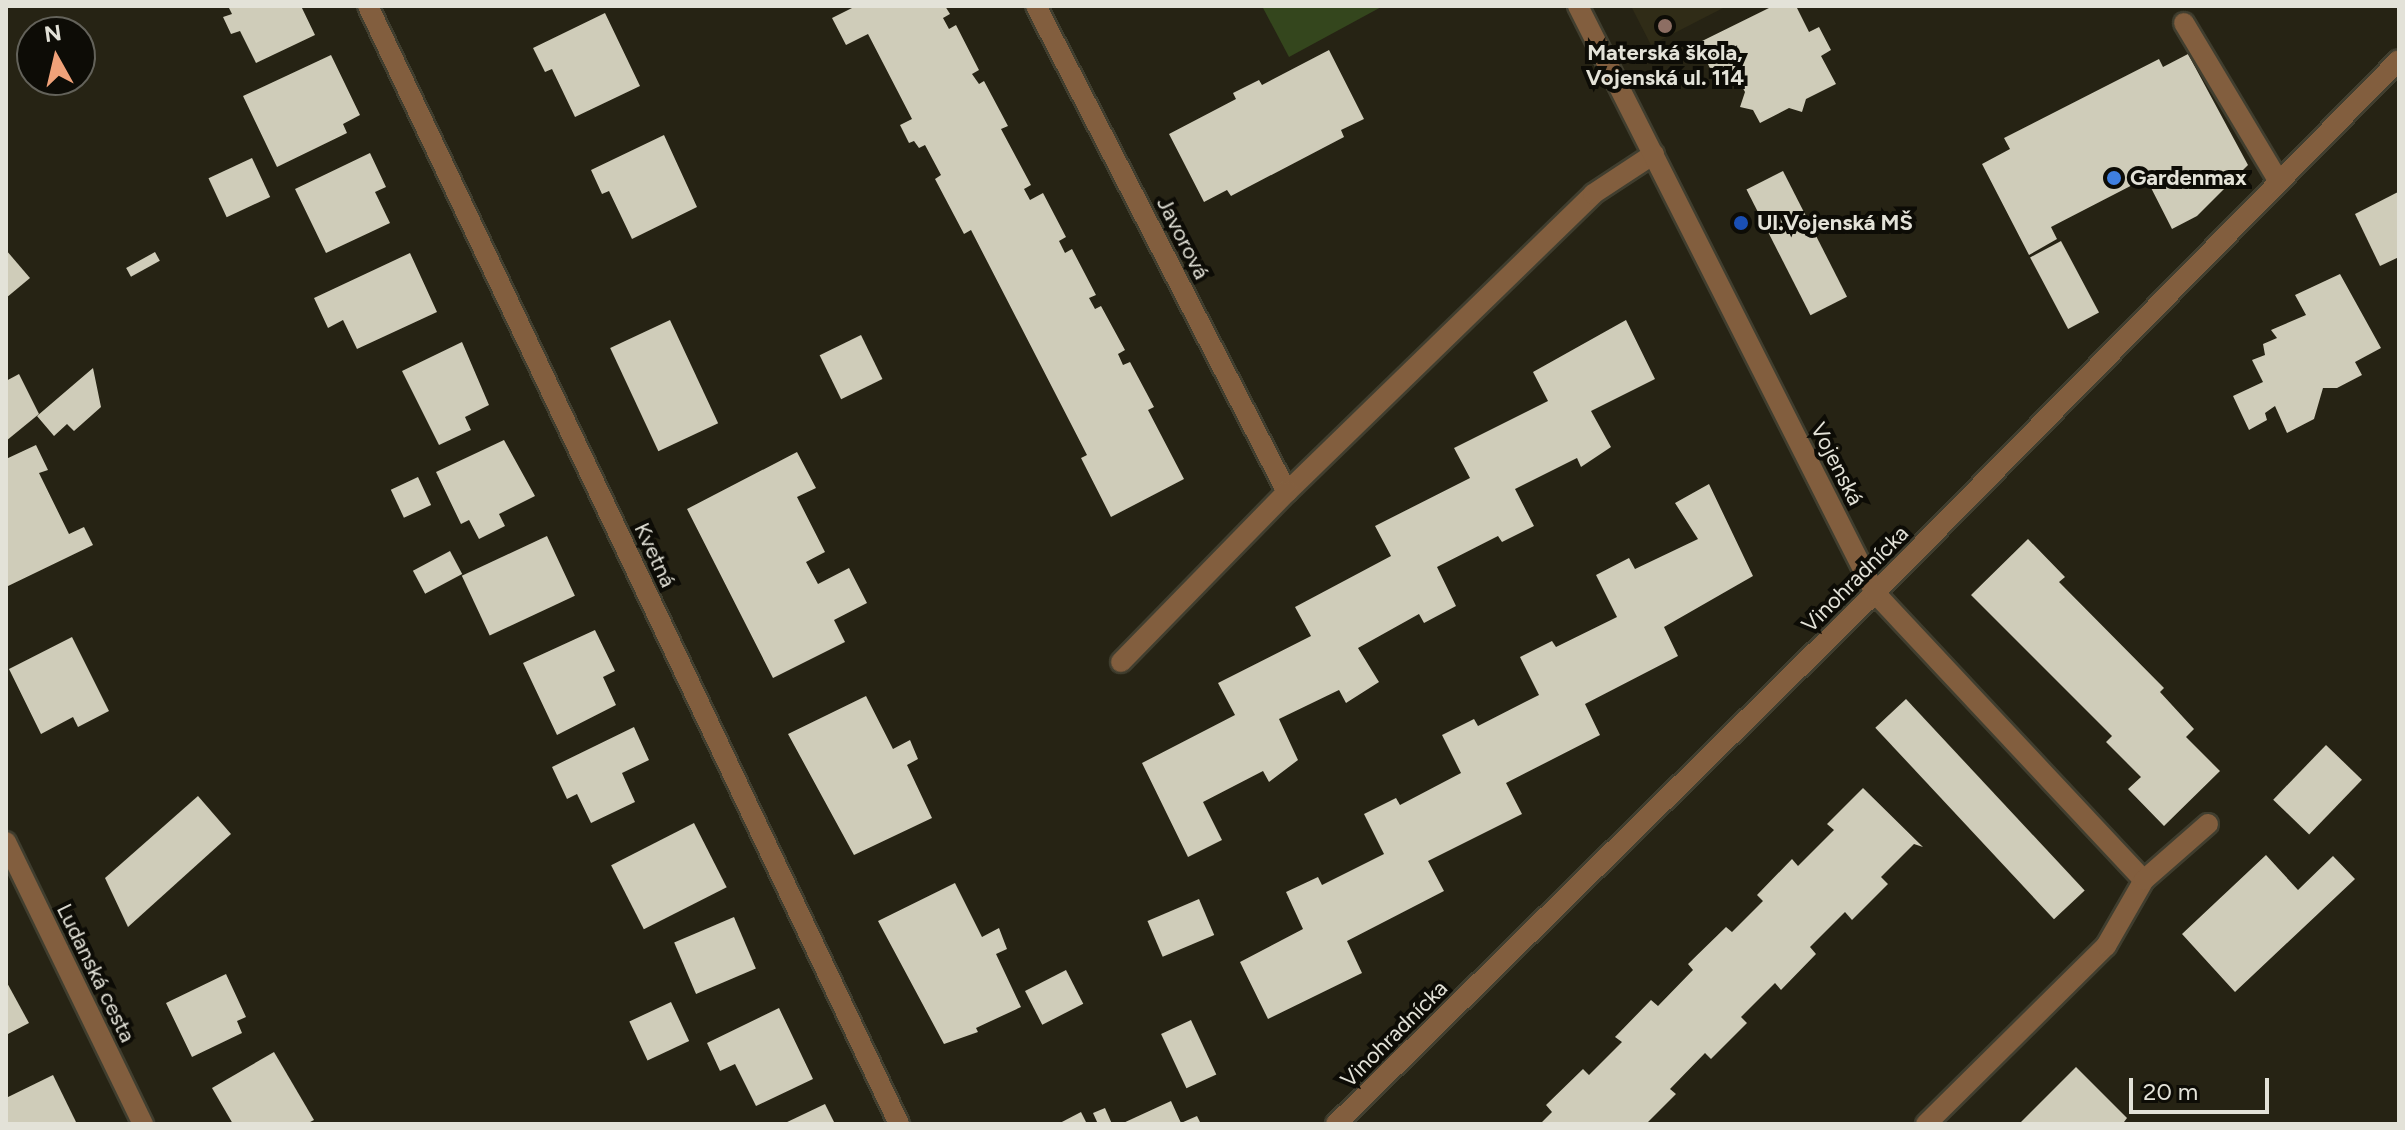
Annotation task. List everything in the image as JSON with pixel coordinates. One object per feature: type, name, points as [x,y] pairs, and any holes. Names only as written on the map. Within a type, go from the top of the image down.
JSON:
[{"type":"street","name":"Kvetná","points":[[368,6],[899,1124]]},
{"type":"street","name":"Javorová","points":[[1036,6],[1287,492]]},
{"type":"street","name":"Vojenská","points":[[1578,6],[1875,593],[2144,880]]},
{"type":"street","points":[[2184,23],[2279,182]]},
{"type":"street","name":"Vinohradnícka","points":[[1336,1124],[1875,593],[2399,60]]},
{"type":"street","points":[[1121,662],[1287,492],[1593,194],[1654,154]]},
{"type":"street","points":[[1926,1124],[2106,946],[2144,880],[2208,824]]},
{"type":"street","name":"Ludanská cesta","points":[[6,842],[143,1124]]},
{"type":"shaded area","name":"Materská škola, Vojenská ul. 114","points":[[1631,6],[1727,6],[1651,45]]},
{"type":"green space","points":[[1262,6],[1383,6],[1289,57]]},
{"type":"building","points":[[228,6],[301,6],[315,35],[256,63],[240,31],[231,34],[223,17],[232,14]]},
{"type":"building","points":[[856,6],[945,6],[950,14],[943,18],[949,29],[956,25],[979,70],[972,74],[979,84],[984,81],[1008,126],[1001,129],[1031,185],[1024,189],[1030,200],[1043,193],[1066,237],[1059,241],[1065,253],[1072,249],[1096,295],[1089,298],[1095,309],[1101,306],[1125,350],[1118,354],[1123,365],[1130,362],[1154,407],[1148,410],[1184,479],[1111,517],[1081,458],[1087,455],[971,230],[964,234],[935,179],[941,175],[925,145],[919,148],[914,141],[909,143],[900,125],[912,119],[868,34],[846,45],[832,18]]},
{"type":"building","points":[[1773,6],[1796,6],[1809,32],[1819,27],[1831,50],[1821,56],[1836,84],[1806,99],[1802,112],[1789,108],[1760,123],[1753,110],[1740,107],[1745,92],[1735,74],[1717,83],[1698,43]]},
{"type":"building","points":[[605,13],[640,86],[575,117],[552,69],[545,72],[533,48]]},
{"type":"building","points":[[1329,50],[1364,119],[1341,130],[1344,137],[1231,196],[1227,190],[1204,202],[1169,134],[1236,99],[1233,93],[1259,80],[1262,85]]},
{"type":"building","points":[[2188,54],[2248,165],[2197,216],[2172,229],[2146,178],[2051,227],[2057,239],[2029,255],[1982,164],[2010,149],[2004,138],[2159,59],[2163,67]]},
{"type":"building","points":[[331,55],[360,115],[343,124],[347,133],[277,167],[243,96]]},
{"type":"building","points":[[664,135],[697,207],[632,239],[609,191],[602,194],[591,170]]},
{"type":"building","points":[[370,153],[386,187],[375,192],[390,223],[326,253],[295,189]]},
{"type":"building","points":[[252,158],[270,197],[227,217],[208,178]]},
{"type":"building","points":[[1783,171],[1847,297],[1810,315],[1746,190]]},
{"type":"building","points":[[2398,192],[2399,257],[2380,266],[2355,214]]},
{"type":"building","points":[[2061,241],[2099,313],[2068,329],[2030,257]]},
{"type":"building","points":[[6,250],[30,278],[6,298]]},
{"type":"building","points":[[155,252],[160,261],[131,277],[126,268]]},
{"type":"building","points":[[410,253],[437,312],[357,349],[343,320],[328,328],[314,298]]},
{"type":"building","points":[[2340,274],[2381,348],[2355,362],[2362,375],[2337,388],[2323,388],[2314,419],[2287,433],[2275,406],[2265,413],[2267,420],[2249,430],[2233,396],[2263,382],[2252,360],[2265,355],[2263,344],[2277,338],[2271,330],[2306,315],[2295,295]]},
{"type":"building","points":[[670,320],[718,423],[658,451],[610,348]]},
{"type":"building","points":[[1626,320],[1655,379],[1591,411],[1611,447],[1581,467],[1577,458],[1515,489],[1534,526],[1502,542],[1498,536],[1437,567],[1456,606],[1424,623],[1419,614],[1358,648],[1379,682],[1346,703],[1339,690],[1279,719],[1298,760],[1269,782],[1263,771],[1203,802],[1222,840],[1188,857],[1142,763],[1235,715],[1218,683],[1311,636],[1295,607],[1391,556],[1375,526],[1470,478],[1454,448],[1548,401],[1533,372]]},
{"type":"building","points":[[861,335],[882,379],[841,399],[820,355]]},
{"type":"building","points":[[462,342],[489,405],[465,417],[471,430],[439,445],[402,371]]},
{"type":"building","points":[[93,368],[101,407],[74,431],[67,424],[54,436],[37,416]]},
{"type":"building","points":[[19,374],[39,414],[6,441],[6,381]]},
{"type":"building","points":[[504,440],[535,496],[499,514],[505,526],[479,539],[469,520],[461,524],[436,472]]},
{"type":"building","points":[[36,445],[48,470],[39,473],[69,534],[84,527],[93,545],[6,587],[6,459]]},
{"type":"building","points":[[797,452],[816,488],[797,497],[825,552],[806,562],[818,584],[849,568],[867,603],[834,620],[845,642],[773,678],[687,509]]},
{"type":"building","points":[[418,477],[431,505],[404,518],[391,490]]},
{"type":"building","points":[[1709,484],[1753,576],[1664,627],[1678,656],[1585,704],[1600,735],[1506,783],[1522,814],[1428,861],[1444,891],[1347,941],[1362,973],[1268,1019],[1240,962],[1303,929],[1286,892],[1318,877],[1322,885],[1384,854],[1364,814],[1396,798],[1400,805],[1461,773],[1442,735],[1474,719],[1478,726],[1539,695],[1520,657],[1552,641],[1556,647],[1617,617],[1596,575],[1629,558],[1635,569],[1698,539],[1675,503]]},
{"type":"building","points":[[547,536],[575,596],[490,636],[462,576]]},
{"type":"building","points":[[2028,539],[2065,577],[2059,582],[2164,688],[2160,692],[2194,729],[2186,737],[2220,771],[2164,826],[2128,789],[2141,777],[2106,742],[2112,736],[1971,595]]},
{"type":"building","points":[[450,551],[462,574],[425,594],[413,571]]},
{"type":"building","points":[[595,630],[615,671],[603,677],[616,705],[557,735],[523,663]]},
{"type":"building","points":[[72,637],[109,711],[78,727],[73,717],[41,734],[9,669]]},
{"type":"building","points":[[866,696],[893,749],[910,740],[918,759],[907,765],[932,818],[854,855],[788,734]]},
{"type":"building","points":[[1906,699],[2085,891],[2054,919],[1875,728]]},
{"type":"building","points":[[634,727],[649,760],[622,773],[635,802],[591,823],[577,794],[567,799],[552,767]]},
{"type":"building","points":[[2326,745],[2362,780],[2309,834],[2273,800]]},
{"type":"building","points":[[1863,788],[1923,847],[1914,844],[1881,877],[1888,884],[1852,920],[1845,912],[1810,947],[1816,954],[1781,990],[1775,983],[1741,1017],[1747,1023],[1711,1059],[1705,1053],[1670,1089],[1676,1094],[1646,1124],[1540,1124],[1552,1112],[1546,1105],[1583,1069],[1589,1075],[1622,1042],[1615,1037],[1651,1000],[1658,1006],[1693,970],[1688,964],[1726,927],[1732,932],[1763,901],[1757,895],[1792,859],[1798,866],[1834,830],[1827,824]]},
{"type":"building","points":[[198,796],[231,834],[128,927],[105,878]]},
{"type":"building","points":[[694,823],[727,887],[644,929],[611,865]]},
{"type":"building","points":[[2266,855],[2298,890],[2333,856],[2355,879],[2235,992],[2182,934]]},
{"type":"building","points":[[955,883],[982,937],[999,928],[1007,949],[996,954],[1021,1007],[976,1028],[978,1032],[944,1044],[878,921]]},
{"type":"building","points":[[1199,899],[1214,935],[1163,957],[1147,921]]},
{"type":"building","points":[[734,917],[756,969],[696,994],[674,942]]},
{"type":"building","points":[[1066,970],[1083,1004],[1042,1025],[1025,991]]},
{"type":"building","points":[[226,974],[246,1017],[237,1021],[242,1033],[192,1057],[166,1003]]},
{"type":"building","points":[[6,981],[29,1023],[6,1035]]},
{"type":"building","points":[[671,1002],[689,1041],[647,1060],[629,1021]]},
{"type":"building","points":[[779,1008],[813,1079],[756,1106],[735,1064],[720,1071],[707,1043]]},
{"type":"building","points":[[1191,1020],[1216,1074],[1186,1088],[1161,1034]]},
{"type":"building","points":[[274,1052],[314,1120],[306,1124],[233,1124],[212,1088]]},
{"type":"building","points":[[2076,1067],[2127,1118],[2124,1122],[2019,1124]]},
{"type":"building","points":[[53,1075],[77,1124],[6,1124],[6,1098]]},
{"type":"building","points":[[1171,1101],[1181,1123],[1197,1116],[1201,1124],[1121,1124]]},
{"type":"building","points":[[825,1104],[835,1124],[783,1124]]},
{"type":"building","points":[[1105,1108],[1112,1124],[1098,1124],[1093,1113]]},
{"type":"building","points":[[1081,1112],[1087,1124],[1058,1124]]},
{"type":"place","name":"Materská škola, Vojenská ul. 114","points":[[1665,26]]},
{"type":"place","name":"Gardenmax","points":[[2114,178]]},
{"type":"place","name":"Ul.Vojenská MŠ","points":[[1741,223]]}]
